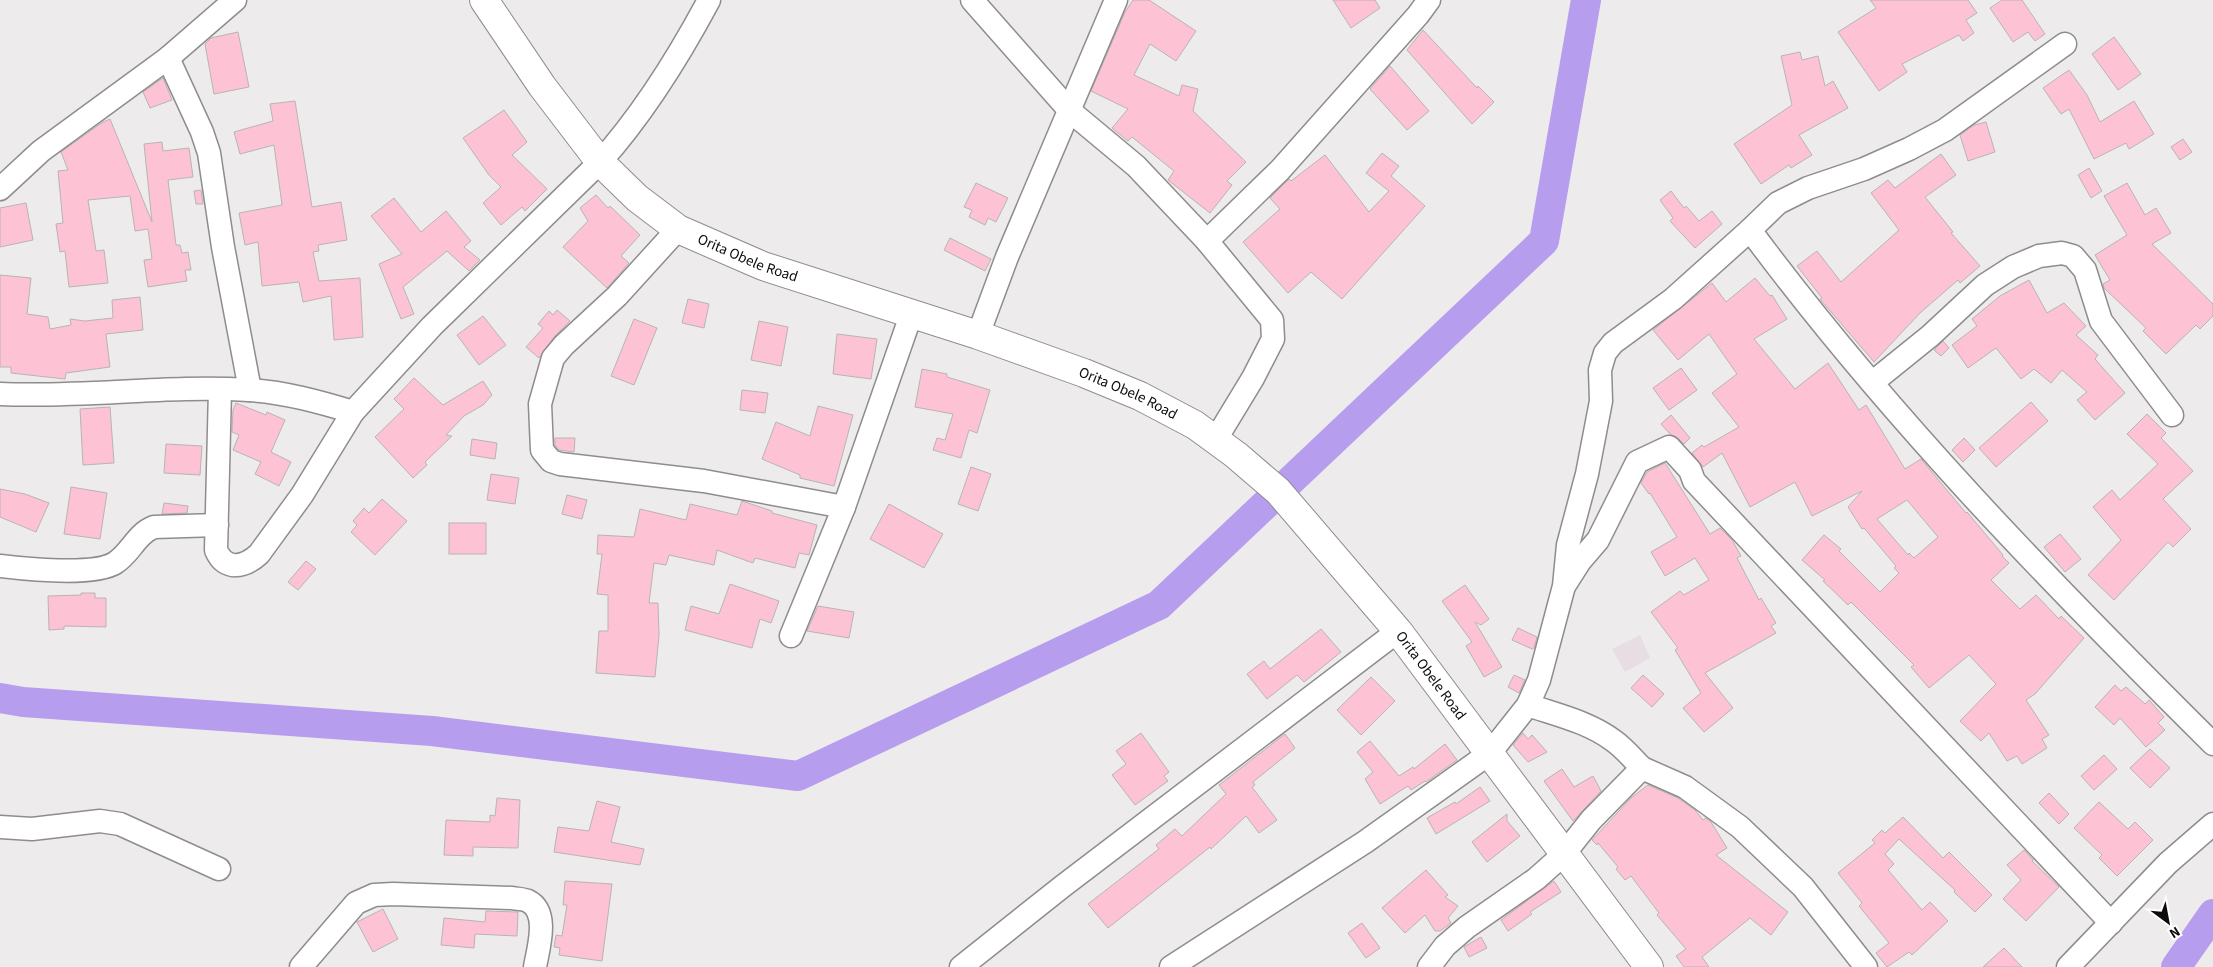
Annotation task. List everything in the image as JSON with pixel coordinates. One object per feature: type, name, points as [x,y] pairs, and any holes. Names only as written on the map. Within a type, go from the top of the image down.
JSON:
[{"type":"main road","name":"Orita Obele Road","points":[[484,0],[542,86],[600,162],[637,198],[678,229],[763,266],[978,335],[1084,374],[1140,396],[1195,425],[1216,439],[1278,491],[1398,631],[1648,967]]},
{"type":"street","points":[[0,189],[41,151],[168,58],[235,0]]},
{"type":"street","points":[[220,390],[216,550],[220,559],[230,565],[242,565],[251,562],[259,554],[302,495],[353,412],[432,326],[600,162],[626,134],[645,108],[691,35],[710,0]]},
{"type":"street","points":[[972,0],[1070,110],[1136,166],[1207,241],[1272,320],[1273,338],[1253,378],[1216,439]]},
{"type":"street","points":[[978,335],[1007,257],[1116,0]]},
{"type":"street","points":[[1207,241],[1280,170],[1418,15],[1429,0]]},
{"type":"street","points":[[1171,967],[1364,842],[1490,753],[1528,705],[1539,680],[1564,586],[1568,545],[1587,474],[1601,401],[1600,370],[1605,353],[1613,344],[1673,299],[1778,203],[1808,188],[1864,169],[1909,149],[1945,130],[2066,44]]},
{"type":"street","points":[[168,58],[202,132],[209,153],[223,246],[250,390]]},
{"type":"street","points":[[678,229],[617,296],[564,345],[553,358],[540,404],[542,450],[545,456],[560,464],[704,481],[844,507]]},
{"type":"street","points":[[1750,230],[1782,273],[1873,382],[2012,540],[2213,744]]},
{"type":"street","points":[[1873,382],[1930,336],[1985,285],[2013,267],[2039,256],[2062,253],[2073,256],[2084,270],[2101,322],[2172,415]]},
{"type":"street","points":[[791,636],[844,507],[911,315]]},
{"type":"street","points":[[0,394],[74,395],[187,389],[250,390],[317,402],[353,412]]},
{"type":"street","points":[[1564,586],[1580,561],[1598,540],[1637,462],[1669,447],[1690,470],[1694,481],[2111,923]]},
{"type":"street","points":[[0,566],[37,571],[107,567],[124,556],[142,533],[154,527],[217,525]]},
{"type":"street","points":[[961,967],[1063,886],[1398,631]]},
{"type":"street","points":[[1528,705],[1579,722],[1601,732],[1615,742],[1642,768],[1685,787],[1740,827],[1803,887],[1866,967]]},
{"type":"street","points":[[1429,967],[1445,946],[1468,926],[1536,879],[1564,854],[1591,820],[1642,768]]},
{"type":"street","points":[[0,827],[32,829],[100,821],[120,824],[219,869]]},
{"type":"street","points":[[2068,967],[2168,862],[2213,824]]},
{"type":"street","points":[[301,967],[356,903],[374,895],[393,894],[512,898],[528,901],[538,909],[541,926],[535,967]]},
{"type":"shaded area","points":[[1640,635],[1650,658],[1625,672],[1612,649]]},
{"type":"building","points":[[1133,0],[1149,0],[1196,31],[1176,61],[1150,44],[1134,75],[1179,96],[1182,85],[1198,89],[1193,111],[1246,162],[1227,181],[1232,185],[1210,213],[1168,180],[1174,171],[1132,137],[1128,141],[1112,128],[1128,109],[1091,91],[1125,12]]},
{"type":"building","points":[[1333,0],[1375,0],[1380,8],[1351,28]]},
{"type":"building","points":[[1870,0],[1968,0],[1977,13],[1966,20],[1974,33],[1963,41],[1959,35],[1902,64],[1907,72],[1879,91],[1838,32],[1876,8]]},
{"type":"building","points":[[2002,0],[2022,0],[2045,34],[2035,41],[2028,32],[2013,42],[1990,8]]},
{"type":"building","points":[[1423,30],[1477,88],[1478,86],[1494,102],[1472,124],[1407,50]]},
{"type":"building","points":[[238,32],[249,87],[214,94],[205,44],[211,38]]},
{"type":"building","points":[[2114,37],[2141,74],[2118,90],[2092,54]]},
{"type":"building","points":[[1800,52],[1802,60],[1818,56],[1825,86],[1833,81],[1848,108],[1799,135],[1812,155],[1791,168],[1789,165],[1761,184],[1734,144],[1792,105],[1781,56]]},
{"type":"building","points":[[1390,66],[1429,111],[1407,130],[1370,89]]},
{"type":"building","points":[[2069,70],[2087,95],[2100,122],[2134,101],[2154,134],[2129,149],[2126,143],[2094,159],[2069,109],[2061,114],[2043,88]]},
{"type":"building","points":[[163,78],[172,100],[150,108],[143,92]]},
{"type":"building","points":[[295,101],[312,207],[341,202],[347,240],[318,245],[319,251],[313,252],[319,281],[360,278],[363,337],[334,340],[331,296],[303,302],[299,282],[262,286],[258,242],[245,245],[239,213],[282,205],[274,145],[240,154],[234,132],[273,121],[270,104]]},
{"type":"building","points":[[504,110],[527,142],[512,155],[547,189],[525,211],[522,207],[501,225],[483,203],[501,187],[489,175],[463,138]]},
{"type":"building","points":[[110,119],[152,222],[144,144],[162,142],[163,151],[189,148],[193,177],[168,180],[176,245],[180,245],[182,253],[188,252],[191,270],[185,270],[187,281],[148,287],[144,260],[152,259],[148,229],[135,231],[130,196],[88,200],[96,251],[104,250],[108,283],[69,287],[65,251],[60,252],[56,224],[63,223],[58,171],[68,170],[61,152]]},
{"type":"building","points":[[1986,122],[1995,152],[1968,161],[1960,135],[1974,125]]},
{"type":"building","points":[[2183,139],[2192,152],[2180,160],[2171,147]]},
{"type":"building","points":[[1382,153],[1399,166],[1391,176],[1425,206],[1342,299],[1311,272],[1288,293],[1243,242],[1280,209],[1270,198],[1289,179],[1291,181],[1325,155],[1369,212],[1389,191],[1366,173]]},
{"type":"building","points":[[1941,154],[1956,175],[1925,197],[1953,232],[1951,233],[1980,266],[1960,283],[1958,280],[1920,313],[1874,362],[1820,299],[1822,298],[1797,266],[1817,251],[1841,282],[1899,230],[1871,193],[1888,180],[1895,188]]},
{"type":"building","points":[[2089,168],[2102,191],[2091,198],[2078,175]]},
{"type":"building","points":[[976,183],[1008,198],[996,222],[988,218],[985,225],[969,217],[972,210],[964,207]]},
{"type":"building","points":[[2127,183],[2145,215],[2156,208],[2171,233],[2152,244],[2213,304],[2213,316],[2200,329],[2196,325],[2166,354],[2143,331],[2146,328],[2104,288],[2103,284],[2110,280],[2095,255],[2127,235],[2104,196]]},
{"type":"building","points":[[201,190],[203,204],[196,204],[194,191]]},
{"type":"building","points":[[1671,191],[1684,208],[1686,206],[1699,221],[1712,211],[1722,224],[1695,248],[1670,221],[1673,218],[1660,200]]},
{"type":"building","points":[[596,195],[608,208],[610,206],[640,235],[621,256],[629,263],[607,288],[563,247],[588,221],[580,208]]},
{"type":"building","points":[[394,198],[421,232],[446,211],[471,241],[464,247],[480,260],[469,271],[447,251],[403,287],[414,314],[401,319],[379,264],[402,254],[371,216]]},
{"type":"building","points":[[26,203],[33,240],[0,247],[0,208]]},
{"type":"building","points":[[950,238],[991,259],[985,271],[944,250]]},
{"type":"building","points":[[0,275],[31,278],[27,314],[48,317],[50,329],[71,325],[70,319],[85,321],[113,318],[112,300],[140,297],[143,330],[106,334],[110,367],[66,373],[65,379],[11,373],[11,367],[0,367]]},
{"type":"building","points":[[1755,278],[1770,296],[1772,295],[1787,319],[1754,339],[1795,389],[1828,363],[1859,410],[1866,405],[1905,469],[1921,459],[2003,555],[2009,563],[1991,580],[2020,609],[2036,595],[2059,619],[2061,616],[2084,638],[2035,694],[2026,700],[2049,735],[2042,739],[2047,748],[2022,764],[2017,756],[2007,761],[1989,733],[1981,741],[1960,721],[1996,684],[1969,655],[1929,688],[1911,667],[1914,665],[1851,602],[1848,605],[1823,581],[1825,580],[1802,560],[1824,535],[1841,549],[1839,551],[1880,592],[1899,573],[1894,568],[1896,566],[1864,528],[1862,529],[1848,507],[1862,491],[1812,516],[1795,482],[1750,507],[1722,453],[1703,467],[1692,453],[1702,445],[1704,447],[1739,427],[1712,393],[1737,374],[1709,334],[1678,360],[1653,330],[1712,283],[1726,302]],"holes":[[[1907,500],[1938,537],[1914,558],[1909,553],[1908,555],[1877,519]]]},
{"type":"building","points":[[2029,280],[2047,313],[2064,303],[2086,326],[2076,335],[2098,355],[2095,359],[2125,393],[2095,420],[2077,400],[2087,392],[2062,370],[2051,383],[2034,369],[2021,379],[1996,348],[1968,368],[1952,345],[1977,326],[1972,319],[2000,296]]},
{"type":"building","points":[[688,299],[709,304],[704,328],[682,323]]},
{"type":"building","points":[[557,310],[570,321],[554,337],[539,358],[526,347],[543,328],[538,324],[549,311],[553,315]]},
{"type":"building","points":[[483,316],[506,345],[479,365],[457,335]]},
{"type":"building","points":[[634,319],[657,328],[634,385],[611,376]]},
{"type":"building","points":[[759,321],[788,327],[781,366],[751,360]]},
{"type":"building","points":[[837,334],[877,339],[871,379],[833,374]]},
{"type":"building","points":[[1943,341],[1949,348],[1941,356],[1934,350]]},
{"type":"building","points":[[1681,368],[1697,390],[1669,410],[1653,388]]},
{"type":"building","points":[[922,369],[947,374],[947,377],[990,390],[977,433],[969,430],[961,458],[933,450],[937,438],[945,440],[953,414],[915,407]]},
{"type":"building","points":[[414,378],[443,405],[483,381],[492,395],[483,405],[464,416],[446,435],[452,436],[425,462],[427,465],[413,478],[375,437],[404,409],[394,399]]},
{"type":"building","points":[[742,390],[768,393],[765,413],[740,410]]},
{"type":"building","points":[[2031,402],[2048,421],[1996,467],[1979,448]]},
{"type":"building","points":[[236,403],[266,415],[267,412],[285,420],[271,452],[291,462],[279,486],[255,474],[261,462],[233,450],[239,435],[232,432],[233,410]]},
{"type":"building","points":[[818,406],[853,415],[834,486],[800,478],[800,475],[762,459],[776,422],[810,436]]},
{"type":"building","points":[[110,407],[114,463],[83,465],[80,409]]},
{"type":"building","points":[[2147,414],[2166,433],[2161,438],[2193,471],[2163,499],[2191,529],[2173,547],[2168,542],[2114,600],[2088,575],[2121,540],[2093,507],[2112,490],[2120,500],[2158,464],[2127,434]]},
{"type":"building","points":[[1671,415],[1690,438],[1684,444],[1670,434],[1661,424]]},
{"type":"building","points":[[555,438],[575,438],[574,452],[559,450],[555,445]]},
{"type":"building","points":[[1964,438],[1975,450],[1963,462],[1952,450]]},
{"type":"building","points":[[472,439],[497,443],[495,459],[470,455]]},
{"type":"building","points":[[166,444],[202,446],[200,475],[164,473]]},
{"type":"building","points":[[1665,463],[1710,534],[1720,528],[1732,540],[1741,556],[1737,558],[1759,600],[1761,598],[1776,623],[1771,626],[1776,633],[1705,673],[1733,708],[1704,732],[1683,708],[1701,693],[1675,650],[1678,648],[1651,612],[1680,591],[1684,595],[1709,580],[1695,558],[1665,576],[1651,552],[1677,537],[1650,493],[1641,483],[1647,472]]},
{"type":"building","points":[[971,467],[991,474],[978,511],[958,504]]},
{"type":"building","points":[[491,474],[519,478],[515,504],[487,500]]},
{"type":"building","points":[[71,487],[107,493],[100,539],[64,534]]},
{"type":"building","points":[[0,489],[25,494],[49,503],[36,532],[0,517]]},
{"type":"building","points":[[567,495],[587,500],[582,519],[562,514]]},
{"type":"building","points":[[382,499],[407,521],[375,555],[351,532],[357,525],[353,521],[364,508],[369,513]]},
{"type":"building","points":[[742,501],[772,511],[772,513],[817,525],[809,555],[799,553],[795,568],[755,558],[753,563],[717,550],[714,565],[669,555],[666,565],[654,563],[649,603],[658,603],[659,635],[655,677],[596,673],[599,631],[608,631],[608,595],[597,594],[602,554],[597,554],[598,535],[634,537],[640,509],[686,520],[690,504],[737,515]]},
{"type":"building","points":[[164,503],[188,506],[187,513],[162,514]]},
{"type":"building","points":[[889,504],[943,534],[924,568],[870,539]]},
{"type":"building","points":[[449,523],[486,523],[486,554],[449,554]]},
{"type":"building","points":[[2060,534],[2081,559],[2065,572],[2044,547]]},
{"type":"building","points":[[306,561],[316,569],[298,590],[288,582]]},
{"type":"building","points":[[730,584],[779,601],[771,623],[760,619],[752,648],[685,630],[691,606],[719,614]]},
{"type":"building","points":[[1465,585],[1489,619],[1481,625],[1475,622],[1502,667],[1484,677],[1466,646],[1472,642],[1442,601]]},
{"type":"building","points":[[81,593],[95,593],[95,598],[106,598],[106,627],[64,626],[64,629],[49,630],[48,596],[81,595]]},
{"type":"building","points":[[818,606],[854,612],[849,638],[807,631]]},
{"type":"building","points":[[1518,628],[1537,637],[1534,648],[1532,649],[1512,640]]},
{"type":"building","points":[[1321,629],[1341,652],[1304,682],[1297,675],[1267,699],[1247,674],[1264,661],[1270,669]]},
{"type":"building","points":[[1514,675],[1525,680],[1519,693],[1508,687]]},
{"type":"building","points":[[1643,675],[1664,694],[1652,707],[1631,688]]},
{"type":"building","points":[[1371,677],[1395,701],[1361,735],[1337,710]]},
{"type":"building","points":[[2115,685],[2121,691],[2126,687],[2145,704],[2149,700],[2164,717],[2158,723],[2165,730],[2146,747],[2120,718],[2114,725],[2095,707]]},
{"type":"building","points":[[1141,733],[1169,772],[1164,776],[1168,781],[1135,805],[1112,775],[1126,764],[1116,751]]},
{"type":"building","points":[[1523,733],[1528,739],[1532,735],[1547,752],[1528,762],[1513,745]]},
{"type":"building","points":[[1285,734],[1295,748],[1253,782],[1255,785],[1252,787],[1277,820],[1259,833],[1246,816],[1211,849],[1210,847],[1108,928],[1088,904],[1159,849],[1156,845],[1175,829],[1182,836],[1226,794],[1219,785]]},
{"type":"building","points":[[1370,741],[1399,776],[1413,767],[1414,769],[1445,744],[1457,760],[1426,782],[1411,790],[1408,786],[1380,804],[1365,779],[1373,772],[1357,752]]},
{"type":"building","points":[[2150,749],[2170,768],[2150,788],[2130,768]]},
{"type":"building","points":[[2104,755],[2117,769],[2094,790],[2081,776]]},
{"type":"building","points":[[1562,769],[1574,787],[1593,776],[1601,791],[1573,821],[1544,781]]},
{"type":"building","points":[[1648,785],[1678,798],[1695,810],[1703,820],[1706,818],[1711,822],[1727,848],[1716,855],[1788,912],[1771,935],[1750,918],[1702,957],[1709,967],[1684,967],[1676,956],[1686,949],[1657,915],[1659,913],[1631,876],[1625,880],[1616,869],[1618,867],[1598,843],[1597,845],[1592,840],[1631,798]]},
{"type":"building","points":[[1480,787],[1490,801],[1436,834],[1427,818],[1455,802],[1456,804]]},
{"type":"building","points":[[2049,793],[2069,814],[2059,824],[2039,803]]},
{"type":"building","points":[[497,798],[520,800],[518,848],[473,847],[473,856],[444,855],[446,820],[490,822],[490,815],[495,816]]},
{"type":"building","points":[[597,801],[620,807],[611,842],[644,849],[640,865],[554,852],[558,827],[589,831]]},
{"type":"building","points":[[2099,802],[2128,829],[2135,822],[2153,840],[2117,876],[2099,858],[2102,855],[2074,828]]},
{"type":"building","points":[[1507,814],[1507,821],[1520,836],[1487,862],[1472,842]]},
{"type":"building","points":[[1903,817],[1943,858],[1949,852],[1992,895],[1975,912],[1954,892],[1955,890],[1899,839],[1885,854],[1894,864],[1888,870],[1922,910],[1930,902],[1948,921],[1912,955],[1909,952],[1887,967],[1876,953],[1889,943],[1859,906],[1862,903],[1838,873],[1875,843],[1872,840],[1882,830],[1885,833]]},
{"type":"building","points":[[2024,850],[2032,861],[2059,887],[2026,921],[2003,899],[2021,880],[2007,865]]},
{"type":"building","points":[[1426,870],[1448,895],[1445,897],[1458,906],[1448,918],[1451,923],[1440,931],[1435,931],[1425,915],[1405,933],[1382,908]]},
{"type":"building","points":[[565,881],[612,884],[602,961],[559,955],[560,948],[554,947],[556,935],[562,936],[567,905],[563,905]]},
{"type":"building","points":[[1554,881],[1561,892],[1530,912],[1532,914],[1508,931],[1501,920]]},
{"type":"building","points":[[383,909],[398,939],[373,952],[357,922]]},
{"type":"building","points":[[486,911],[518,912],[517,936],[475,934],[474,948],[441,945],[444,918],[485,922]]},
{"type":"building","points":[[1362,923],[1380,948],[1366,958],[1348,933]]},
{"type":"building","points":[[1481,937],[1487,948],[1469,957],[1464,947]]},
{"type":"building","points":[[2004,948],[2022,967],[1983,967]]},
{"type":"waterway","points":[[0,698],[23,702],[432,731],[798,776],[1159,605],[1544,241],[1586,0]]},
{"type":"waterway","points":[[2176,967],[2213,914]]}]
